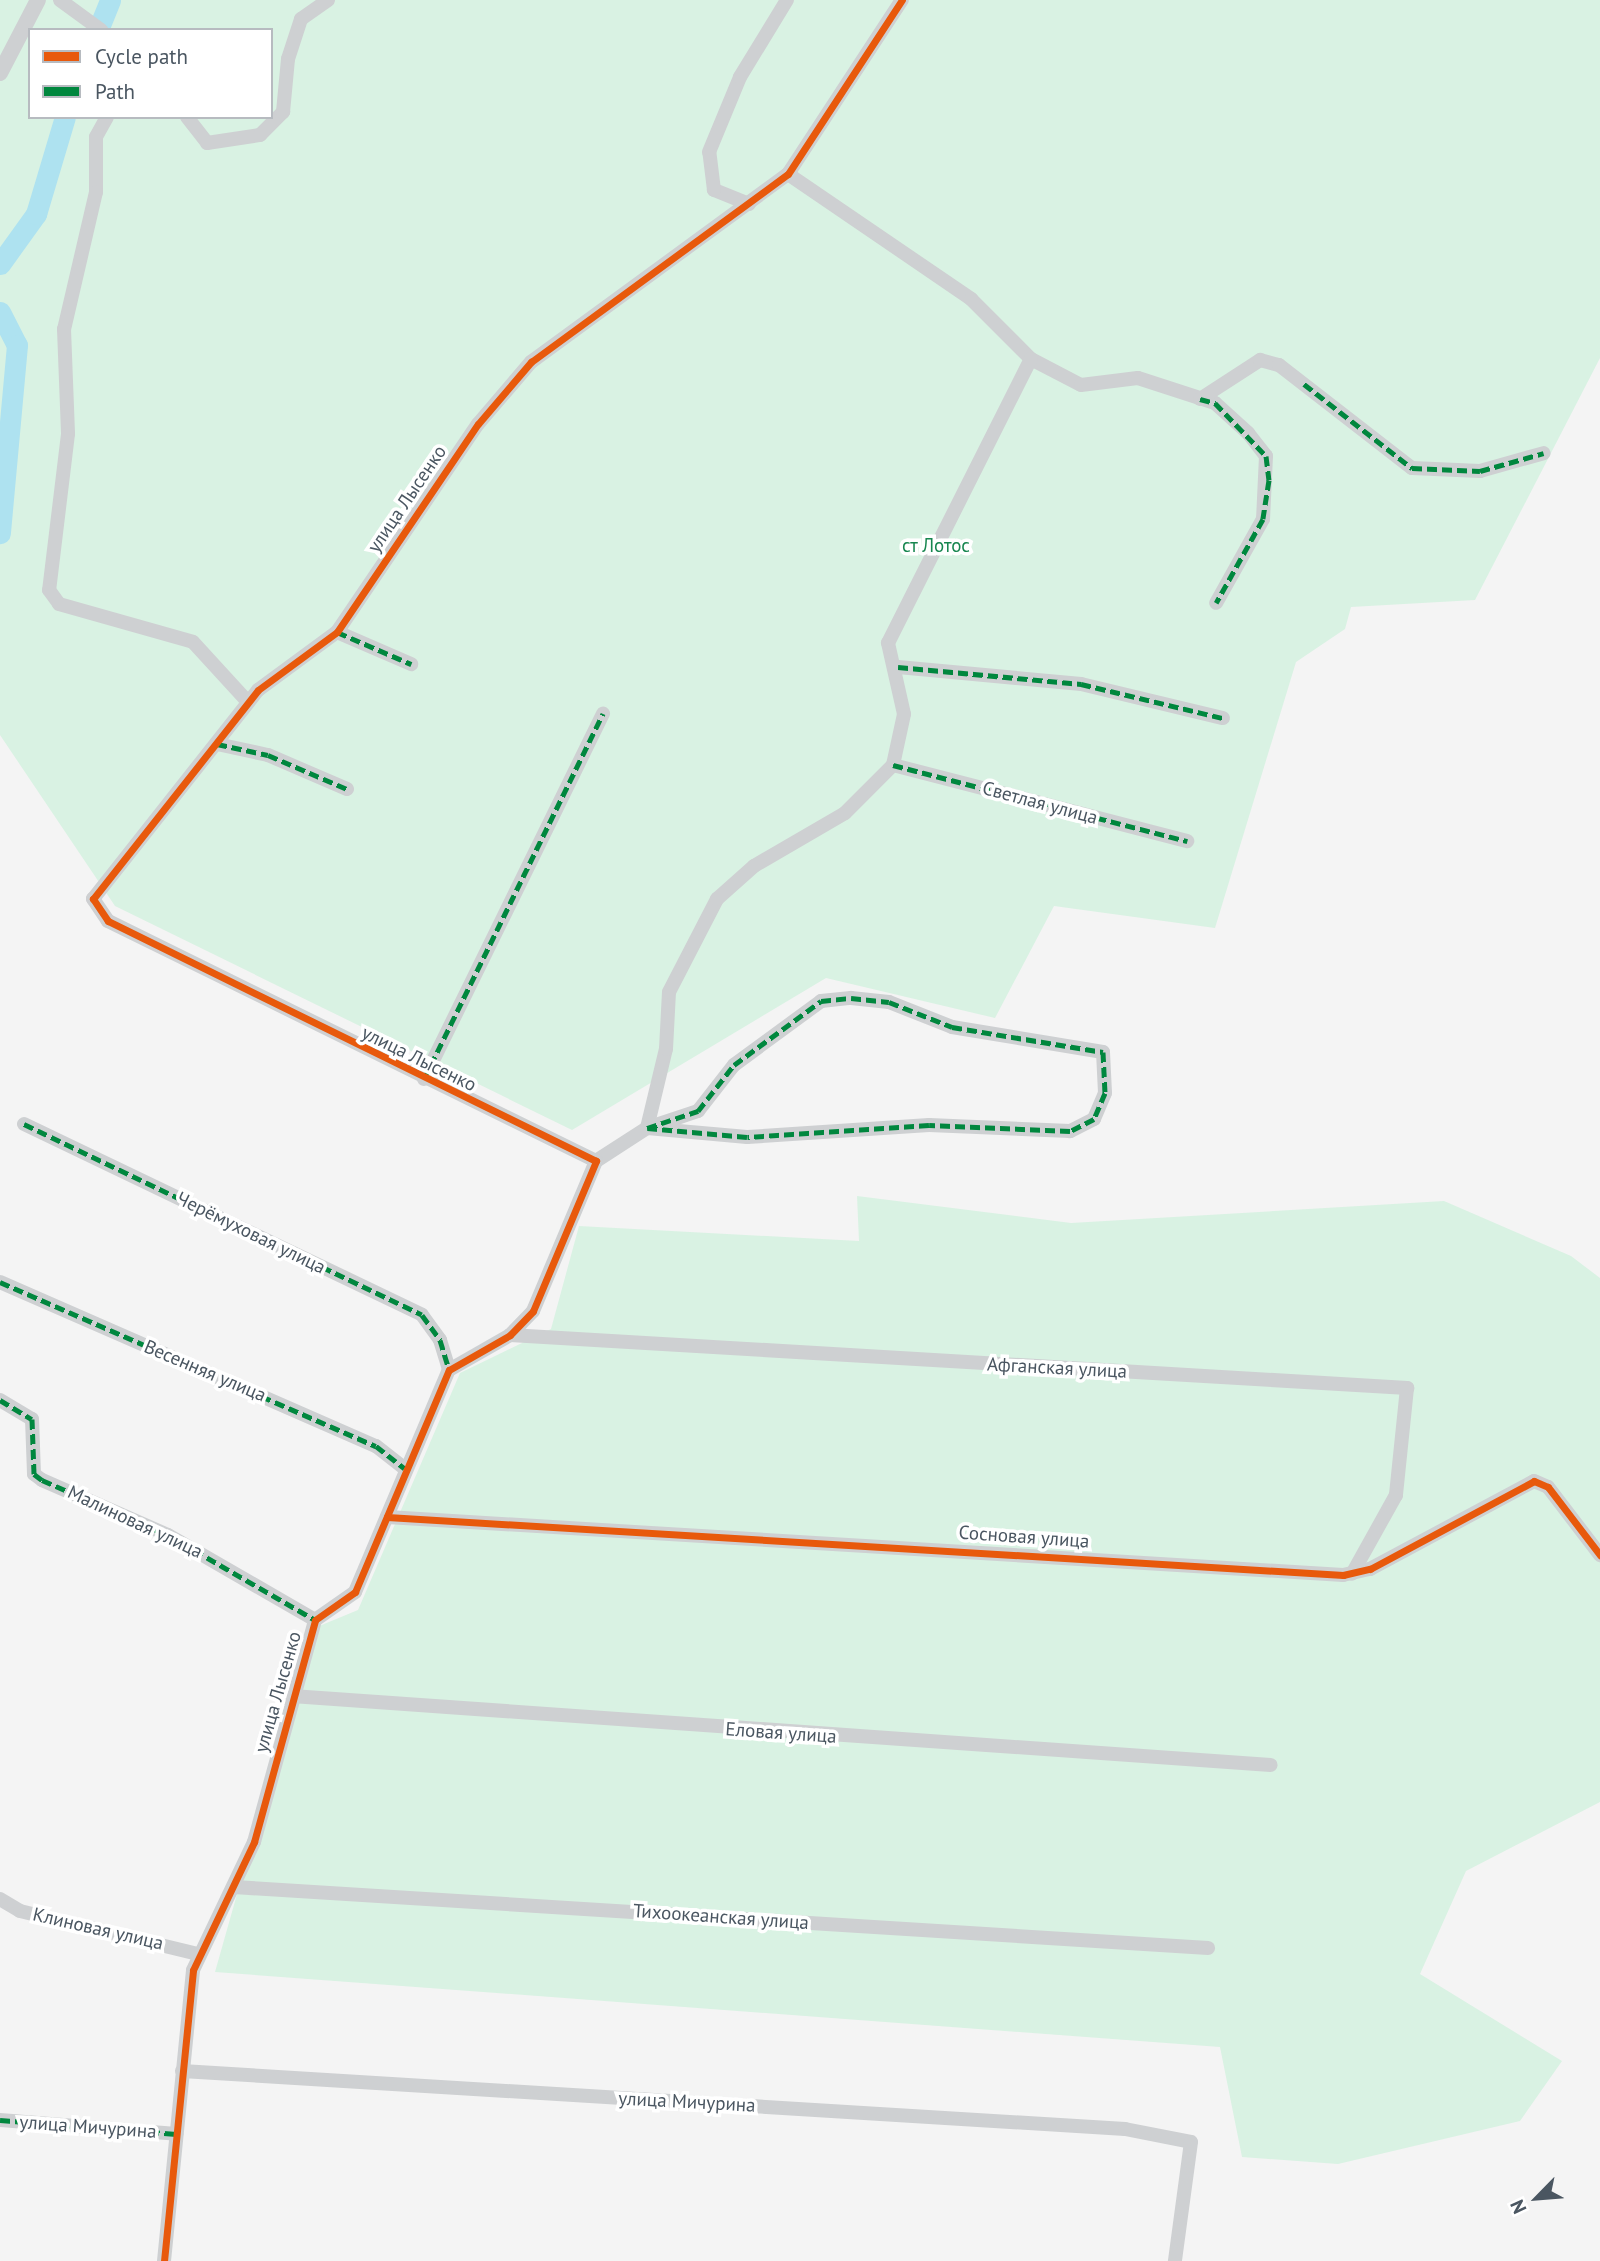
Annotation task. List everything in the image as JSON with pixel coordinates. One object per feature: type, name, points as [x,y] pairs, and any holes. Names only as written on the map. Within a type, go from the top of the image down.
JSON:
[{"type":"street","points":[[0,73],[38,0]]},
{"type":"street","points":[[60,0],[98,28]]},
{"type":"street","points":[[189,119],[207,143],[260,135],[283,112],[288,59],[301,19],[328,0]]},
{"type":"street","points":[[749,204],[713,190],[709,152],[740,77],[788,0]]},
{"type":"street","name":"улица Лысенко","points":[[596,1161],[424,1079],[108,921],[95,906],[97,890],[217,744],[247,702],[337,632],[478,424],[531,362],[788,174],[902,0]]},
{"type":"street","points":[[106,119],[96,136],[96,192],[64,330],[68,434],[49,590],[59,604],[193,642],[247,702]]},
{"type":"street","points":[[788,174],[971,299],[1031,359],[1081,385],[1138,378],[1214,403],[1248,433],[1266,456],[1269,480],[1263,519],[1216,603]]},
{"type":"street","points":[[648,1128],[666,1049],[669,992],[716,898],[754,866],[845,813],[892,765],[904,714],[898,667],[888,643],[1031,359]]},
{"type":"street","points":[[1200,399],[1260,360],[1279,365],[1412,468],[1480,471],[1544,453]]},
{"type":"street","points":[[337,632],[411,664]]},
{"type":"street","points":[[898,667],[1081,684],[1223,718]]},
{"type":"street","points":[[424,1079],[603,713]]},
{"type":"street","points":[[217,744],[268,755],[347,789]]},
{"type":"street","name":"Светлая улица","points":[[892,765],[1187,841]]},
{"type":"street","points":[[449,1370],[510,1335],[533,1311],[596,1161],[648,1128],[698,1111],[734,1065],[821,1001],[889,1002],[952,1027],[1103,1052],[1105,1093],[1094,1119],[1070,1131],[929,1125],[747,1137],[648,1128]]},
{"type":"street","name":"Черёмуховая улица","points":[[24,1124],[422,1315],[440,1340],[449,1370]]},
{"type":"street","name":"Весенняя улица","points":[[0,1282],[376,1446],[404,1468]]},
{"type":"street","name":"Афганская улица","points":[[510,1335],[1407,1388],[1396,1495],[1352,1574]]},
{"type":"street","name":"улица Лысенко","points":[[164,2261],[182,2071],[198,1954],[234,1887],[254,1842],[315,1620],[355,1592],[387,1517],[404,1468],[449,1370]]},
{"type":"street","name":"Малиновая улица","points":[[0,1400],[32,1419],[34,1474],[42,1480],[168,1535],[315,1620]]},
{"type":"street","points":[[1352,1574],[1534,1481],[1549,1487],[1600,1556]]},
{"type":"street","name":"Сосновая улица","points":[[387,1517],[1352,1574]]},
{"type":"street","name":"Еловая улица","points":[[292,1696],[1271,1765]]},
{"type":"street","name":"Тихоокеанская улица","points":[[234,1887],[1208,1948]]},
{"type":"street","name":"Клиновая улица","points":[[0,1899],[20,1911],[198,1954]]},
{"type":"street","name":"улица Мичурина","points":[[182,2071],[1098,2126],[1191,2143],[1175,2261]]},
{"type":"street","name":"улица Мичурина","points":[[0,2120],[176,2134]]},
{"type":"green space","name":"ст Лотос","points":[[0,0],[1600,0],[1600,358],[1475,600],[1351,607],[1345,629],[1296,662],[1215,928],[1054,906],[995,1018],[826,978],[572,1130],[115,906],[0,735]]},
{"type":"green space","points":[[857,1196],[1071,1223],[1444,1201],[1571,1256],[1600,1278],[1600,1802],[1466,1871],[1420,1974],[1562,2061],[1520,2121],[1338,2164],[1242,2157],[1220,2047],[215,1972],[312,1629],[358,1610],[460,1373],[551,1329],[579,1226],[859,1241]]},
{"type":"waterway","points":[[99,28],[110,0]]},
{"type":"waterway","points":[[0,264],[36,214],[64,119]]},
{"type":"waterway","points":[[0,312],[17,345],[0,533]]},
{"type":"marked path","points":[[1304,384],[1412,468],[1480,471],[1544,453]]},
{"type":"marked path","points":[[1200,399],[1215,403],[1266,456],[1269,480],[1263,519],[1216,603]]},
{"type":"marked path","points":[[337,632],[411,664]]},
{"type":"marked path","points":[[898,667],[1081,684],[1223,718]]},
{"type":"marked path","points":[[424,1079],[603,713]]},
{"type":"marked path","points":[[217,744],[268,755],[347,789]]},
{"type":"marked path","points":[[893,765],[1187,841]]},
{"type":"marked path","points":[[851,998],[889,1002],[952,1027],[1103,1052],[1105,1093],[1094,1119],[1070,1131],[929,1125],[747,1137],[647,1128],[698,1111],[734,1065],[821,1001],[851,998]]},
{"type":"marked path","points":[[24,1124],[422,1315],[440,1340],[449,1370]]},
{"type":"marked path","points":[[0,1282],[376,1446],[404,1468]]},
{"type":"marked path","points":[[0,1400],[32,1419],[34,1474],[42,1480],[168,1535],[315,1620]]},
{"type":"marked path","points":[[0,2120],[176,2134]]},
{"type":"cycle path","points":[[164,2261],[193,1970],[254,1842],[315,1620],[355,1592],[449,1370],[510,1335],[533,1311],[596,1161],[108,921],[93,899],[258,690],[337,632],[478,424],[531,362],[788,174],[902,0]]},
{"type":"cycle path","points":[[387,1517],[1343,1575],[1370,1569],[1534,1481],[1548,1487],[1600,1555]]}]
